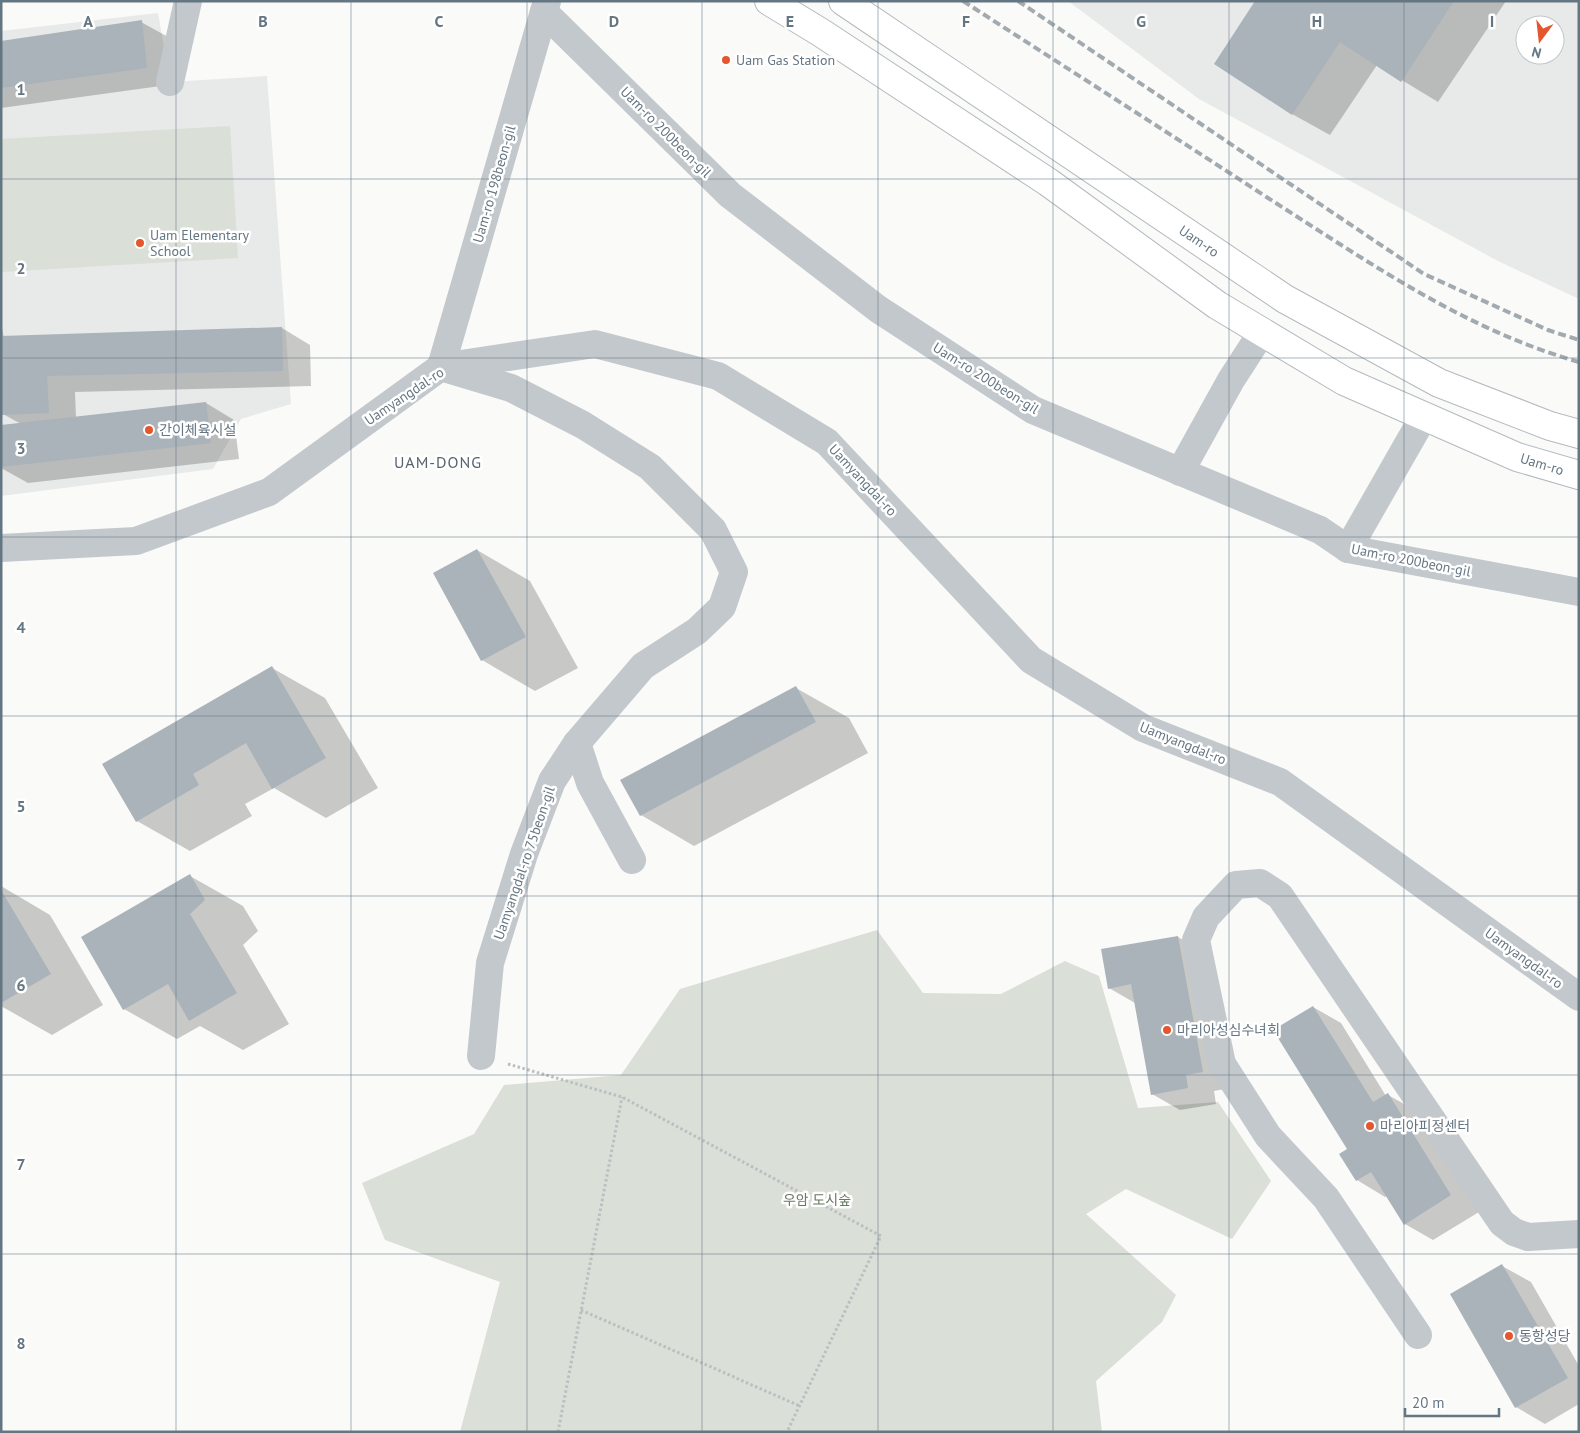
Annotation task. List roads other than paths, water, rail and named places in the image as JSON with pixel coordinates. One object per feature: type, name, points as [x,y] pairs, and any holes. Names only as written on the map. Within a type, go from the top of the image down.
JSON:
[{"type":"main road","name":"Uam-ro","points":[[769,1],[820,32],[1048,182],[1217,305],[1344,382],[1517,457],[1579,475]]},
{"type":"main road","name":"Uam-ro","points":[[843,1],[1285,299],[1439,383],[1550,426],[1579,434]]},
{"type":"street","points":[[170,82],[188,1]]},
{"type":"street","name":"Uam-ro 198beon-gil","points":[[441,367],[546,6]]},
{"type":"street","name":"Uam-ro 200beon-gil","points":[[546,6],[730,195],[878,309],[1033,410],[1320,530],[1348,549],[1579,592]]},
{"type":"street","points":[[1180,472],[1231,380],[1262,332]]},
{"type":"street","name":"Uamyangdal-ro","points":[[1,548],[136,541],[269,492],[441,367],[595,344],[718,376],[827,442],[1031,660],[1143,728],[1280,782],[1579,997]]},
{"type":"street","name":"Uamyangdal-ro 75beon-gil","points":[[441,367],[511,388],[583,425],[650,467],[713,530],[734,572],[722,607],[697,631],[643,666],[577,743],[552,781],[524,854],[490,963],[481,1056]]},
{"type":"street","points":[[1348,549],[1424,416]]},
{"type":"street","points":[[577,743],[590,783],[632,860]]},
{"type":"street","points":[[1418,1335],[1326,1198],[1268,1136],[1222,1064],[1196,940],[1206,917],[1236,885],[1260,882],[1280,896],[1502,1223],[1514,1232],[1528,1237],[1579,1234]]},
{"type":"railway","points":[[963,1],[1342,246],[1418,292],[1496,332],[1579,362]]},
{"type":"railway","points":[[1018,1],[1424,274],[1548,330],[1579,340]]},
{"type":"place","name":"Uam Gas Station","points":[[726,60]]},
{"type":"place","name":"Uam Elementary School","points":[[140,243]]},
{"type":"place","name":"간이체육시설","points":[[149,430]]},
{"type":"place","name":"마리아성심수녀회","points":[[1167,1030]]},
{"type":"place","name":"마리아피정센터","points":[[1370,1126]]},
{"type":"place","name":"동항성당","points":[[1509,1336]]},
{"type":"district","name":"UAM-DONG","points":[[438,462]]},
{"type":"park label","name":"우암 도시숲","points":[[817,1200]]}]
